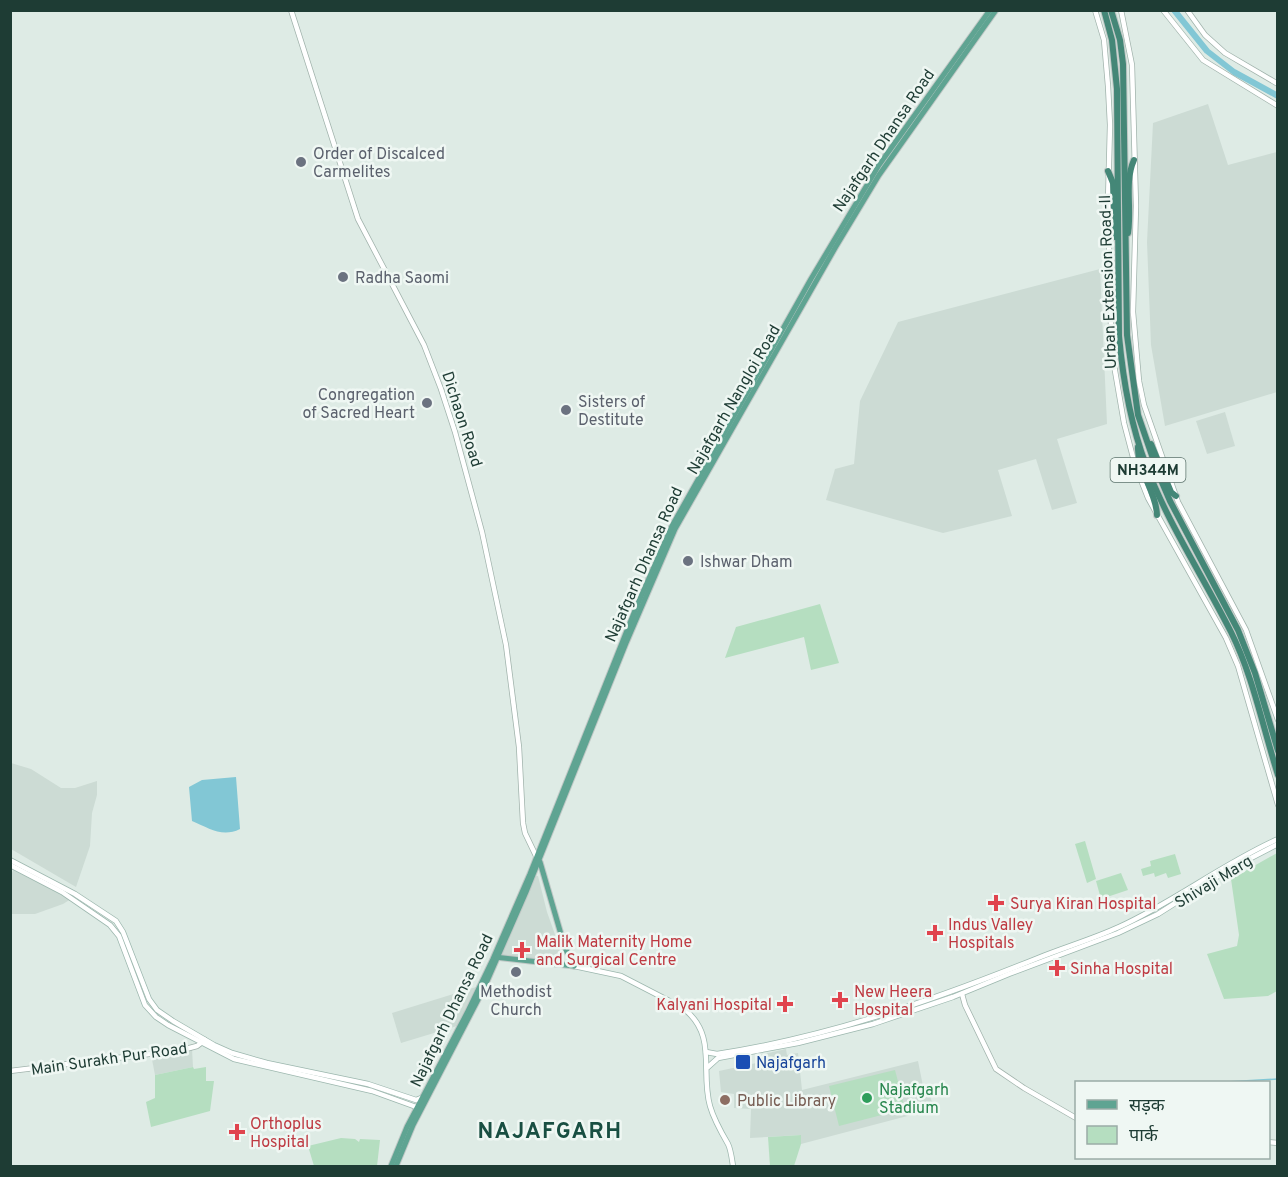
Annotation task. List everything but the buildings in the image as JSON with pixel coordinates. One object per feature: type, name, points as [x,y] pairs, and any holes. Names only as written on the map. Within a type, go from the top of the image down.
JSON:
[{"type":"highway","name":"Urban Extension Road-II","points":[[1104,10],[1112,40],[1117,109],[1117,243],[1122,369],[1152,480],[1251,675],[1278,751]]},
{"type":"highway","name":"Urban Extension Road-II","points":[[1111,10],[1120,40],[1124,88],[1126,335],[1142,441]]},
{"type":"highway","points":[[1125,245],[1130,221],[1130,169],[1134,160]]},
{"type":"highway","points":[[1108,171],[1113,183],[1113,229],[1117,243]]},
{"type":"highway","points":[[1157,515],[1156,502],[1138,456],[1142,441],[1151,444],[1171,492],[1176,496]]},
{"type":"highway","name":"Urban Extension Road-II","points":[[1251,675],[1278,775]]},
{"type":"main road","name":"Najafgarh Dhansa Road","points":[[838,237],[879,165],[990,10]]},
{"type":"main road","name":"Najafgarh Nangloi Road","points":[[538,859],[551,833],[664,553],[692,496],[838,237],[886,163],[996,10]]},
{"type":"main road","name":"Najafgarh Dhansa Road","points":[[538,859],[658,555],[686,499],[729,428]]},
{"type":"main road","points":[[430,1089],[495,957],[538,859]]},
{"type":"main road","name":"Dichaon Road","points":[[538,859],[565,948],[574,966]]},
{"type":"main road","points":[[495,957],[574,966]]},
{"type":"main road","name":"Najafgarh Dhansa Road","points":[[420,1109],[430,1089]]},
{"type":"main road","name":"Najafgarh Dhansa Road","points":[[396,1167],[430,1089]]},
{"type":"main road","points":[[391,1167],[407,1127],[420,1109]]},
{"type":"street","name":"Dichaon Road","points":[[291,10],[358,219],[424,345],[455,432],[482,532],[506,645],[519,747],[523,823],[525,833],[538,859]]},
{"type":"street","points":[[1095,10],[1104,40],[1108,86],[1110,291],[1114,365],[1124,423],[1135,465],[1148,498],[1226,638],[1238,666],[1278,805]]},
{"type":"street","points":[[1121,10],[1131,54],[1136,206],[1133,312],[1138,370],[1146,414],[1176,496],[1246,630],[1278,720]]},
{"type":"street","points":[[1163,10],[1203,60],[1278,106]]},
{"type":"street","points":[[1187,10],[1204,34],[1225,52],[1278,84]]},
{"type":"street","name":"Shivaji Marg","points":[[708,1067],[718,1058],[832,1032],[962,989],[1118,927],[1158,908],[1191,886],[1278,838]]},
{"type":"street","name":"Shivaji Marg","points":[[706,1052],[717,1054],[736,1051],[873,1024],[962,994],[1119,933],[1158,914],[1226,871],[1278,844]]},
{"type":"street","points":[[10,860],[75,894],[116,921],[123,932],[153,1006],[204,1042],[252,1059],[368,1084],[416,1100],[419,1100],[430,1089]]},
{"type":"street","points":[[10,865],[62,892],[109,924],[119,936],[139,993],[149,1011],[168,1025],[241,1061],[372,1091],[420,1109]]},
{"type":"street","points":[[574,966],[621,976],[683,1008],[692,1015],[699,1024],[706,1052],[708,1067],[706,1087],[710,1105],[729,1145],[733,1167]]},
{"type":"street","points":[[962,994],[965,1005],[996,1069],[1075,1117]]},
{"type":"street","name":"Main Surakh Pur Road","points":[[10,1071],[182,1050],[204,1042]]},
{"type":"shaded area","points":[[1208,104],[1228,165],[1277,152],[1277,392],[1165,426],[1151,345],[1147,242],[1153,123]]},
{"type":"shaded area","points":[[1100,269],[1107,424],[1057,439],[1077,503],[1052,510],[1036,459],[998,470],[1012,516],[943,533],[826,500],[835,469],[854,464],[860,401],[898,322]]},
{"type":"shaded area","points":[[1225,412],[1235,446],[1207,454],[1196,421]]},
{"type":"shaded area","points":[[11,763],[31,769],[61,788],[75,788],[97,781],[90,846],[76,887],[11,849]]},
{"type":"shaded area","points":[[13,870],[71,899],[35,914],[11,914]]},
{"type":"shaded area","points":[[535,876],[538,876],[563,963],[500,956]]},
{"type":"shaded area","points":[[476,987],[457,1026],[401,1043],[392,1013]]},
{"type":"shaded area","points":[[192,1049],[193,1067],[155,1075],[151,1054]]},
{"type":"shaded area","points":[[786,1049],[787,1055],[798,1053],[802,1090],[918,1061],[923,1086],[927,1086],[934,1109],[801,1144],[800,1135],[750,1138],[751,1109],[734,1108],[734,1094],[721,1092],[719,1071],[761,1062],[760,1055]]},
{"type":"green space","points":[[820,604],[839,663],[811,670],[804,637],[725,658],[736,627]]},
{"type":"green space","points":[[1085,841],[1096,879],[1087,883],[1075,844]]},
{"type":"green space","points":[[1277,853],[1277,991],[1268,996],[1224,999],[1207,954],[1237,946],[1239,935],[1231,879]]},
{"type":"green space","points":[[1175,854],[1181,874],[1168,878],[1166,873],[1155,877],[1154,873],[1143,876],[1141,869],[1151,866],[1150,861]]},
{"type":"green space","points":[[1121,873],[1128,890],[1101,899],[1096,881]]},
{"type":"green space","points":[[193,1067],[194,1069],[206,1067],[206,1081],[214,1081],[210,1111],[151,1127],[146,1102],[155,1098],[155,1075]]},
{"type":"green space","name":"Najafgarh Stadium","points":[[895,1070],[905,1109],[839,1126],[829,1086]]},
{"type":"green space","points":[[801,1135],[801,1144],[794,1166],[770,1166],[768,1137]]},
{"type":"green space","points":[[341,1138],[355,1139],[359,1142],[360,1139],[380,1140],[377,1166],[314,1166],[308,1146]]},
{"type":"water","points":[[236,777],[240,829],[227,833],[221,832],[192,821],[189,787],[202,780]]},
{"type":"waterway","points":[[1174,10],[1207,51],[1234,72],[1278,96]]},
{"type":"waterway","points":[[1243,1081],[1278,1079]]},
{"type":"place","name":"Order of Discalced Carmelites","points":[[301,162]]},
{"type":"place","name":"Radha Saomi","points":[[343,277]]},
{"type":"place","name":"Congregation of Sacred Heart","points":[[427,403]]},
{"type":"place","name":"Sisters of Destitute","points":[[566,410]]},
{"type":"place","name":"Ishwar Dham","points":[[688,561]]},
{"type":"place","name":"Surya Kiran Hospital","points":[[996,903]]},
{"type":"place","name":"Indus Valley Hospitals","points":[[935,933]]},
{"type":"place","name":"Malik Maternity Home and Surgical Centre","points":[[522,950]]},
{"type":"place","name":"Sinha Hospital","points":[[1057,968]]},
{"type":"place","name":"Methodist Church","points":[[516,972]]},
{"type":"place","name":"New Heera Hospital","points":[[840,1000]]},
{"type":"place","name":"Kalyani Hospital","points":[[785,1004]]},
{"type":"place","name":"Najafgarh","points":[[743,1062]]},
{"type":"place","name":"Najafgarh Stadium","points":[[867,1098]]},
{"type":"place","name":"Public Library","points":[[725,1100]]},
{"type":"place","name":"Orthoplus Hospital","points":[[237,1132]]},
{"type":"district","name":"NAJAFGARH","points":[[550,1130]]}]
